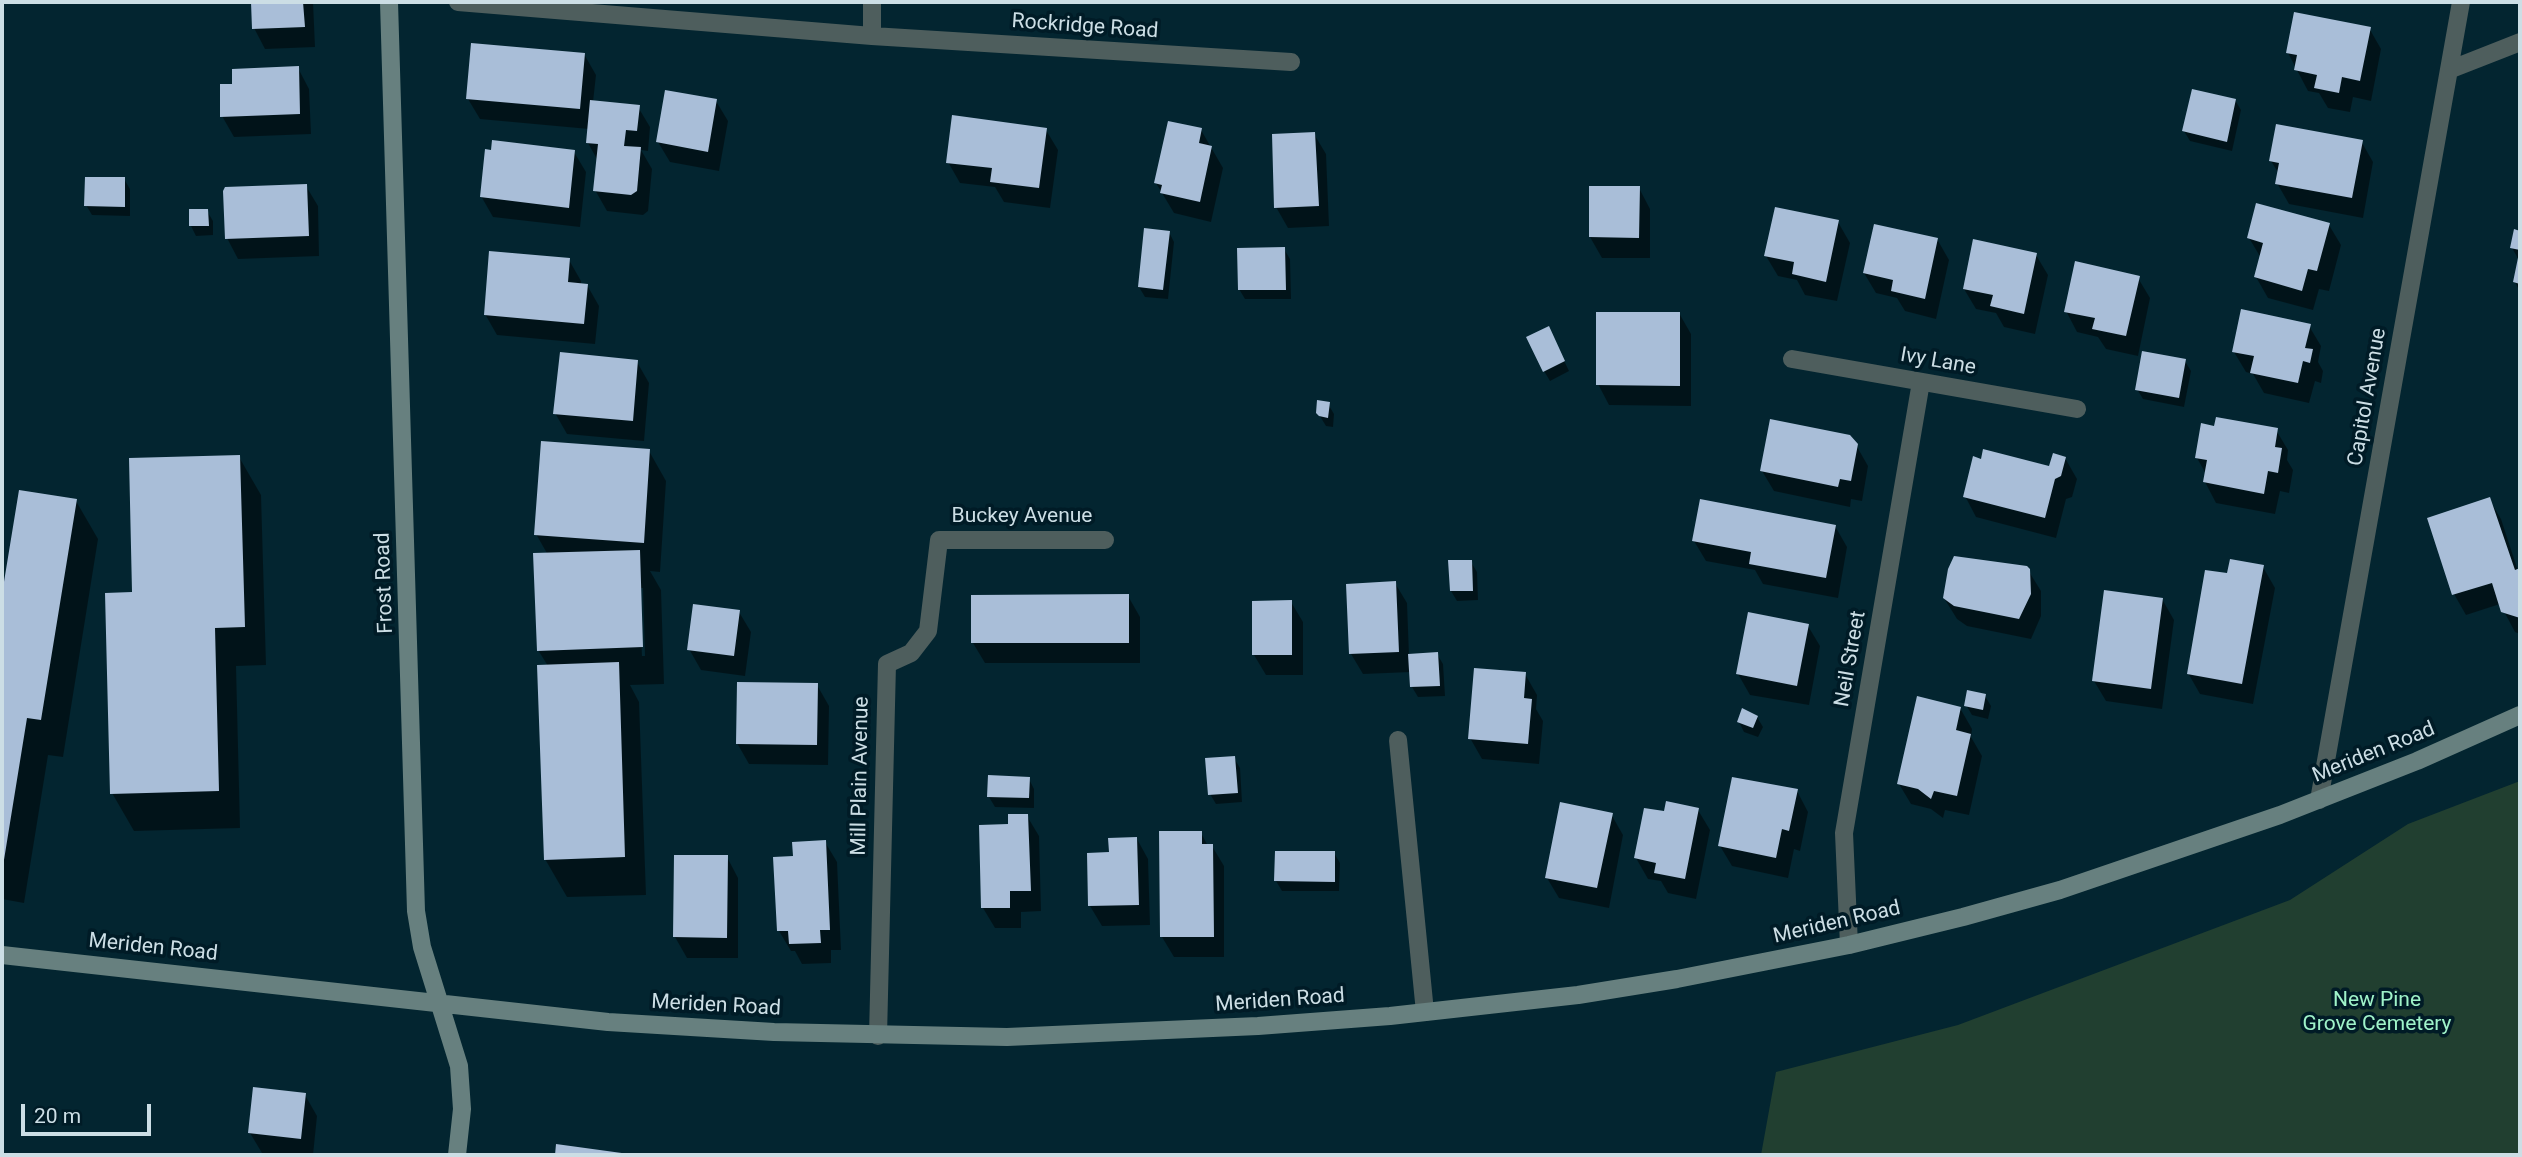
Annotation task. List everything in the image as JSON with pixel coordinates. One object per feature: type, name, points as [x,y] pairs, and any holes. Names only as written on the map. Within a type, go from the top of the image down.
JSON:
[{"type":"main road","name":"Frost Road","points":[[389,2],[416,911],[422,947],[459,1066],[463,1090],[457,1155]]},
{"type":"main road","name":"Meriden Road","points":[[2,955],[608,1022],[878,1036],[1007,1037],[1132,1033],[1258,1027],[1425,1012],[1578,995],[1677,979],[1849,945],[1963,917],[2060,890],[2165,856],[2319,800],[2417,761],[2520,715]]},
{"type":"street","name":"Rockridge Road","points":[[458,2],[872,36],[1291,62]]},
{"type":"street","points":[[872,2],[872,36]]},
{"type":"street","name":"Capitol Avenue","points":[[2319,800],[2461,2]]},
{"type":"street","points":[[2449,70],[2520,42]]},
{"type":"street","name":"Ivy Lane","points":[[1792,359],[2077,408]]},
{"type":"street","name":"Neil Street","points":[[1849,945],[1844,833],[1922,382]]},
{"type":"street","name":"Buckey Avenue","points":[[939,540],[1105,540]]},
{"type":"street","name":"Mill Plain Avenue","points":[[878,1036],[887,664],[911,653],[929,631],[939,540]]},
{"type":"street","points":[[1398,740],[1425,1012]]},
{"type":"green space","name":"New Pine Grove Cemetery","points":[[2520,781],[2520,1155],[1761,1155],[1776,1072],[1958,1025],[2290,900],[2408,824]]},
{"type":"building","points":[[251,2],[303,2],[305,27],[252,29]]},
{"type":"building","points":[[2294,12],[2371,27],[2360,81],[2342,77],[2339,93],[2314,88],[2317,75],[2294,70],[2297,55],[2286,53]]},
{"type":"building","points":[[471,43],[585,53],[580,109],[466,99]]},
{"type":"building","points":[[299,66],[300,114],[220,117],[220,84],[232,84],[232,69]]},
{"type":"building","points":[[2192,89],[2236,99],[2227,142],[2182,131]]},
{"type":"building","points":[[665,90],[717,99],[708,152],[656,142]]},
{"type":"building","points":[[590,100],[640,105],[637,131],[626,130],[624,146],[641,147],[637,191],[631,195],[593,191],[598,144],[586,143]]},
{"type":"building","points":[[952,115],[1047,128],[1039,188],[990,182],[992,168],[946,163]]},
{"type":"building","points":[[1168,121],[1202,128],[1199,143],[1212,146],[1200,202],[1160,193],[1162,185],[1154,183]]},
{"type":"building","points":[[2276,124],[2363,140],[2352,198],[2275,184],[2279,163],[2269,161]]},
{"type":"building","points":[[1315,132],[1319,206],[1274,208],[1272,134]]},
{"type":"building","points":[[492,140],[575,150],[569,208],[480,197],[485,149],[491,150]]},
{"type":"building","points":[[85,177],[125,177],[125,207],[84,206]]},
{"type":"building","points":[[307,184],[309,236],[225,239],[225,187]]},
{"type":"building","points":[[1589,186],[1640,186],[1639,238],[1589,237]]},
{"type":"building","points":[[2256,203],[2330,223],[2317,271],[2308,269],[2302,291],[2254,277],[2263,243],[2247,238]]},
{"type":"building","points":[[1775,207],[1839,220],[1826,282],[1792,274],[1794,262],[1764,256]]},
{"type":"building","points":[[189,209],[208,209],[209,226],[189,226]]},
{"type":"building","points":[[1874,224],[1938,238],[1925,299],[1891,291],[1893,280],[1863,273]]},
{"type":"building","points":[[1144,228],[1170,231],[1163,290],[1138,287]]},
{"type":"building","points":[[2514,229],[2520,231],[2520,250],[2510,248]]},
{"type":"building","points":[[1973,239],[2037,253],[2024,314],[1990,306],[1993,295],[1963,289]]},
{"type":"building","points":[[1285,247],[1286,290],[1238,290],[1237,248]]},
{"type":"building","points":[[489,251],[570,258],[568,282],[588,284],[584,324],[484,315]]},
{"type":"building","points":[[2520,253],[2520,284],[2513,282]]},
{"type":"building","points":[[2075,261],[2140,276],[2126,336],[2092,329],[2095,318],[2064,312]]},
{"type":"building","points":[[2241,309],[2311,324],[2305,348],[2313,349],[2310,363],[2303,361],[2298,383],[2250,373],[2254,356],[2232,352]]},
{"type":"building","points":[[1596,312],[1680,312],[1680,386],[1596,385]]},
{"type":"building","points":[[1549,326],[1565,361],[1543,372],[1526,337]]},
{"type":"building","points":[[2142,351],[2186,359],[2179,398],[2135,390]]},
{"type":"building","points":[[560,352],[638,360],[633,421],[553,414]]},
{"type":"building","points":[[1317,400],[1330,402],[1328,418],[1316,413]]},
{"type":"building","points":[[2216,417],[2278,428],[2275,447],[2282,448],[2278,473],[2268,471],[2264,494],[2203,482],[2207,460],[2195,458],[2201,423],[2214,426]]},
{"type":"building","points":[[1770,419],[1850,435],[1858,444],[1851,481],[1840,479],[1838,487],[1760,471]]},
{"type":"building","points":[[541,441],[650,449],[644,543],[534,535]]},
{"type":"building","points":[[1983,449],[2049,466],[2053,453],[2066,457],[2061,476],[2055,479],[2045,518],[1963,497],[1973,456],[1981,459]]},
{"type":"building","points":[[240,455],[245,627],[215,628],[219,791],[110,794],[105,593],[132,592],[129,458]]},
{"type":"building","points":[[19,490],[77,499],[41,720],[27,718],[3,866],[2,594]]},
{"type":"building","points":[[2490,497],[2515,570],[2520,568],[2520,618],[2501,612],[2492,583],[2452,595],[2427,518]]},
{"type":"building","points":[[1700,499],[1836,525],[1826,578],[1749,564],[1751,552],[1692,541]]},
{"type":"building","points":[[640,550],[643,647],[537,651],[533,553]]},
{"type":"building","points":[[1954,556],[2027,566],[2030,569],[2031,594],[2019,619],[1954,606],[1943,598],[1948,569]]},
{"type":"building","points":[[2230,559],[2264,565],[2242,684],[2187,674],[2205,570],[2227,573]]},
{"type":"building","points":[[1448,560],[1472,560],[1473,591],[1450,591]]},
{"type":"building","points":[[1396,581],[1399,652],[1349,654],[1346,584]]},
{"type":"building","points":[[2104,590],[2163,598],[2151,689],[2092,681]]},
{"type":"building","points":[[1129,594],[1129,643],[971,643],[971,595]]},
{"type":"building","points":[[1292,600],[1292,655],[1252,655],[1252,601]]},
{"type":"building","points":[[693,604],[740,610],[734,656],[687,650]]},
{"type":"building","points":[[1748,612],[1809,624],[1797,686],[1736,674]]},
{"type":"building","points":[[1438,652],[1440,686],[1410,687],[1408,654]]},
{"type":"building","points":[[619,662],[625,857],[544,860],[537,665]]},
{"type":"building","points":[[1474,668],[1526,672],[1524,698],[1532,699],[1528,744],[1468,739]]},
{"type":"building","points":[[737,682],[818,683],[817,745],[736,744]]},
{"type":"building","points":[[1967,690],[1986,694],[1983,710],[1964,706]]},
{"type":"building","points":[[1917,696],[1961,707],[1956,730],[1971,734],[1957,796],[1934,791],[1931,799],[1918,789],[1897,784]]},
{"type":"building","points":[[1742,708],[1758,716],[1753,728],[1737,722]]},
{"type":"building","points":[[1235,756],[1238,793],[1208,795],[1205,758]]},
{"type":"building","points":[[988,775],[1030,777],[1029,798],[987,797]]},
{"type":"building","points":[[1732,777],[1798,789],[1789,831],[1782,829],[1776,858],[1718,846]]},
{"type":"building","points":[[1666,801],[1699,808],[1685,879],[1654,873],[1656,863],[1634,858],[1644,808],[1664,811]]},
{"type":"building","points":[[1560,802],[1613,813],[1597,888],[1545,878]]},
{"type":"building","points":[[1008,814],[1028,814],[1031,891],[1010,891],[1010,908],[981,908],[979,825],[1008,824]]},
{"type":"building","points":[[1159,831],[1202,831],[1202,844],[1213,844],[1214,937],[1160,937]]},
{"type":"building","points":[[1137,837],[1139,905],[1088,906],[1087,853],[1109,852],[1108,838]]},
{"type":"building","points":[[826,840],[830,930],[820,930],[821,943],[789,944],[788,931],[777,931],[773,857],[793,856],[792,842]]},
{"type":"building","points":[[1275,851],[1335,851],[1335,882],[1274,881]]},
{"type":"building","points":[[674,855],[728,855],[727,938],[673,937]]},
{"type":"building","points":[[253,1087],[306,1093],[301,1139],[248,1133]]},
{"type":"building","points":[[556,1144],[629,1154],[629,1155],[555,1155]]}]
